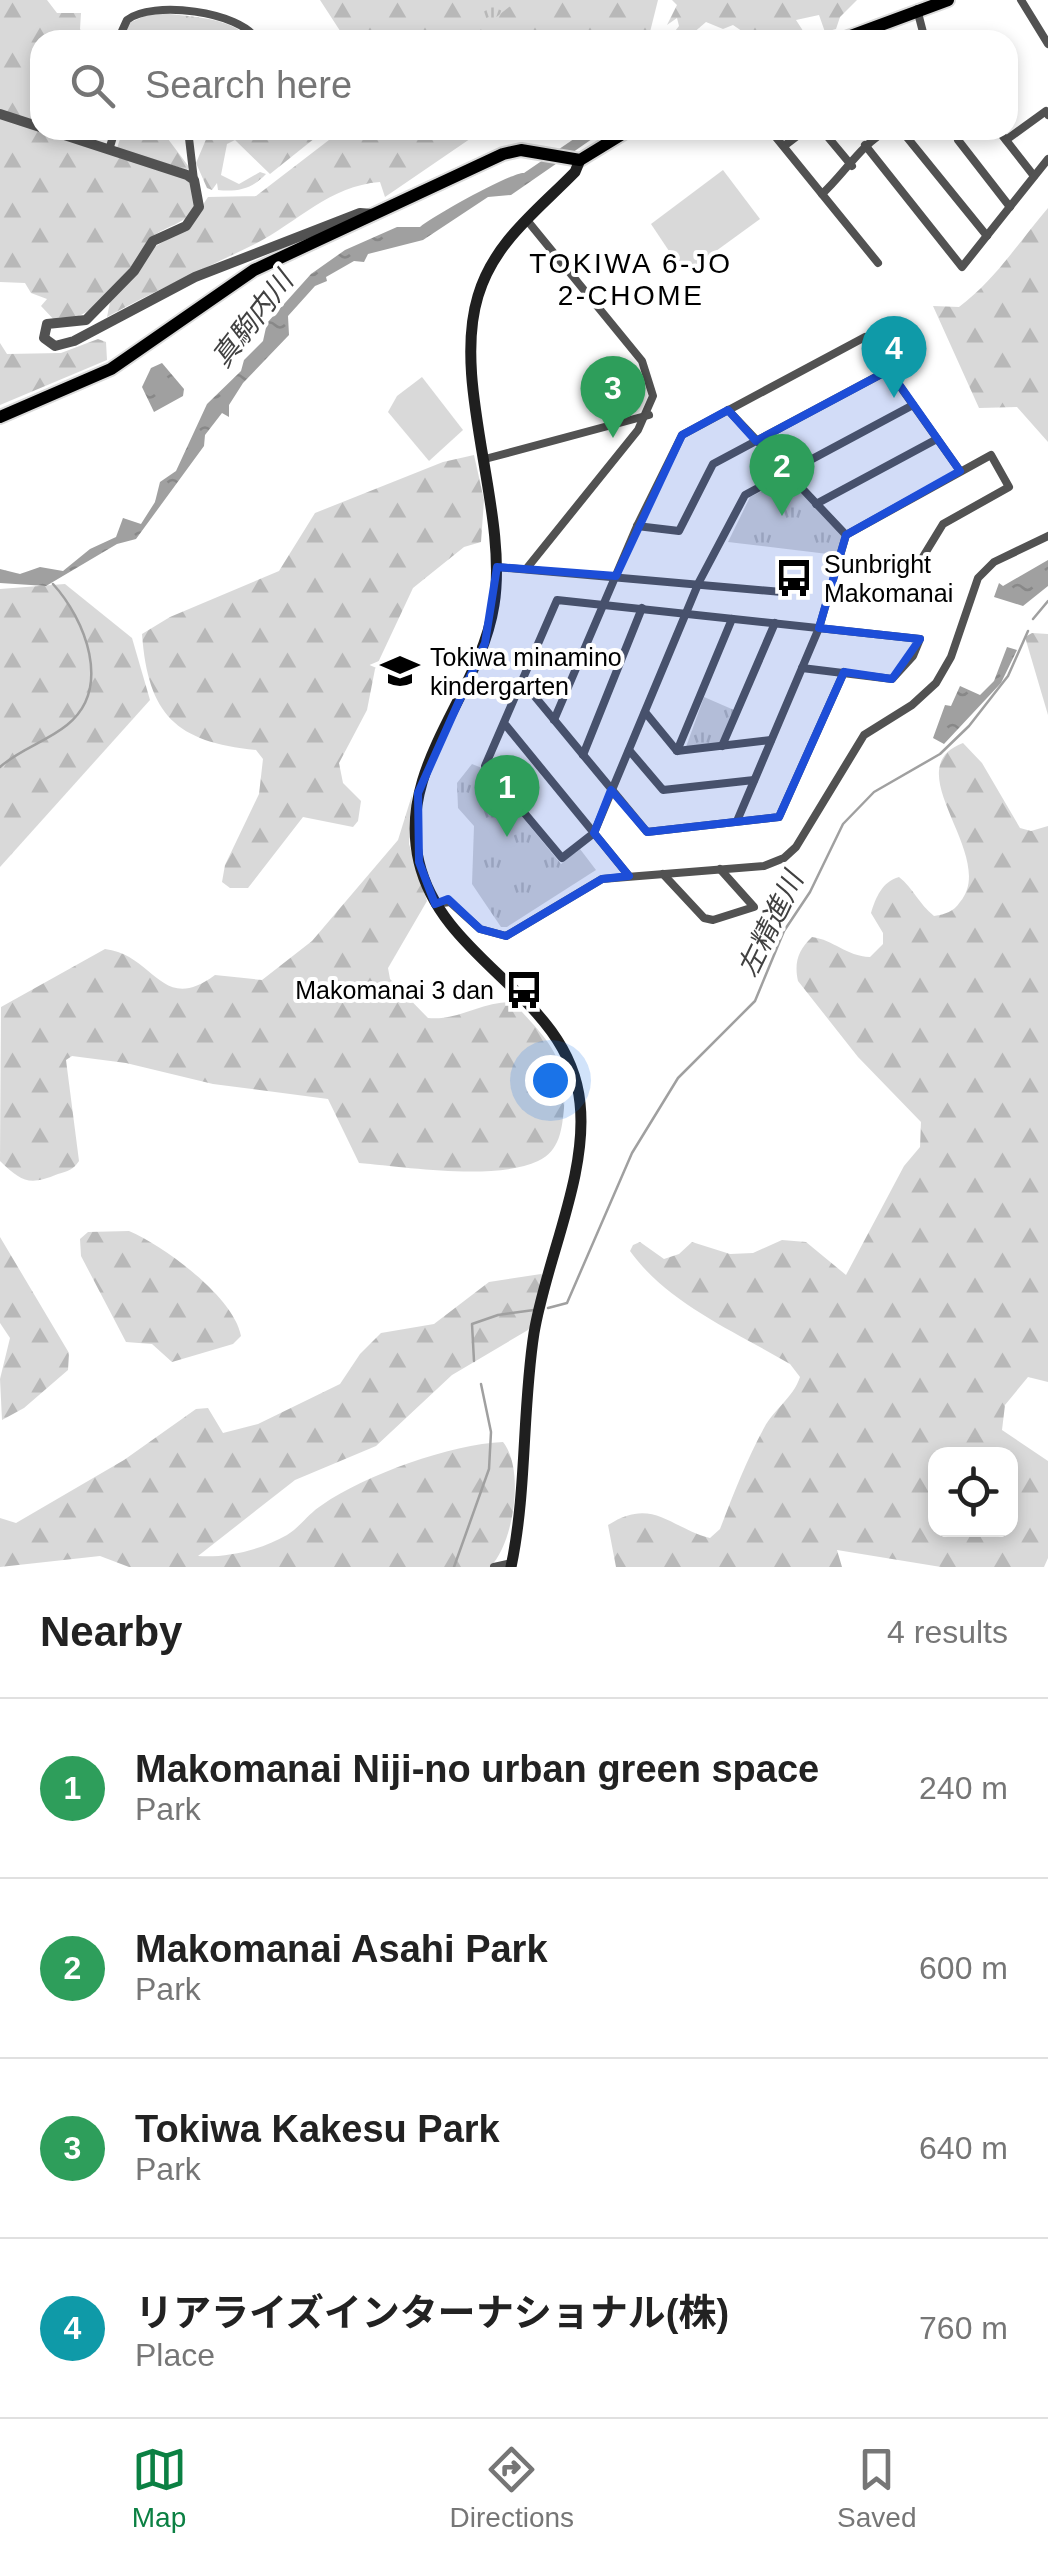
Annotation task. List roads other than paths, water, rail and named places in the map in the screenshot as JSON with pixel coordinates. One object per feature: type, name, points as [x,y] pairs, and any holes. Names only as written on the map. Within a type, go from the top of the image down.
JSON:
[{"type":"highway","points":[[872,30],[948,0]]},
{"type":"highway","points":[[0,417],[111,369],[254,270],[503,154],[531,151],[574,160],[611,140]]},
{"type":"main road","points":[[511,1565],[533,1339],[546,1269],[572,1188],[579,1147],[580,1102],[567,1056],[551,1028],[458,936],[435,904],[416,844],[418,793],[431,754],[485,643],[495,602],[497,567],[472,360],[472,316],[493,258],[574,172],[574,160]]},
{"type":"street","points":[[1021,0],[1048,44]]},
{"type":"street","points":[[122,30],[127,20],[153,7],[236,21],[246,30]]},
{"type":"street","points":[[916,10],[922,30]]},
{"type":"street","points":[[1036,25],[1048,24]]},
{"type":"street","points":[[1018,131],[1046,111],[1048,115]]},
{"type":"street","points":[[0,114],[30,124]]},
{"type":"street","points":[[79,140],[194,180]]},
{"type":"street","points":[[109,150],[112,140]]},
{"type":"street","points":[[189,140],[197,216],[153,241],[134,271],[86,320],[48,324],[43,334],[48,342],[55,346],[74,342],[195,278],[360,213],[374,214]]},
{"type":"street","points":[[779,140],[878,263]]},
{"type":"street","points":[[784,146],[792,140]]},
{"type":"street","points":[[830,140],[852,166]]},
{"type":"street","points":[[822,194],[874,140]]},
{"type":"street","points":[[909,140],[987,236]]},
{"type":"street","points":[[958,140],[1010,207]]},
{"type":"street","points":[[1006,140],[1034,176]]},
{"type":"street","points":[[865,146],[962,267],[1048,159]]},
{"type":"street","points":[[526,219],[648,370],[653,396],[648,414],[527,568]]},
{"type":"street","points":[[554,720],[637,526],[682,435],[866,337],[960,472]]},
{"type":"street","points":[[637,526],[679,531],[713,464],[889,370]]},
{"type":"street","points":[[802,668],[892,678],[913,656],[920,640],[686,614],[642,608],[602,608],[557,600],[485,766],[562,858],[594,833],[611,790],[629,750],[686,614],[699,582],[744,495],[913,405]]},
{"type":"street","points":[[728,410],[846,535]]},
{"type":"street","points":[[484,459],[648,414]]},
{"type":"street","points":[[816,504],[937,439]]},
{"type":"street","points":[[738,821],[819,628],[846,535],[992,455],[1009,487],[942,524],[921,560],[881,570],[838,564]]},
{"type":"street","points":[[435,904],[447,900],[480,929],[506,936],[602,879],[764,866],[791,852],[864,734],[912,705],[936,682],[952,657],[978,578],[994,562],[1048,536]]},
{"type":"street","points":[[497,567],[782,592]]},
{"type":"street","points":[[582,755],[642,608]]},
{"type":"street","points":[[677,750],[732,618]]},
{"type":"street","points":[[722,746],[776,624]]},
{"type":"street","points":[[522,682],[648,832],[780,817],[844,672]]},
{"type":"street","points":[[645,712],[677,750]]},
{"type":"street","points":[[504,723],[629,876]]},
{"type":"street","points":[[677,750],[771,740]]},
{"type":"street","points":[[629,750],[663,790],[754,780]]},
{"type":"street","points":[[664,874],[704,918],[712,920],[754,907],[720,869]]},
{"type":"street","points":[[494,1567],[511,1565]]},
{"type":"water","points":[[572,140],[591,140],[511,195],[488,197],[423,240],[368,254],[364,262],[354,261],[326,277],[327,281],[315,286],[288,316],[289,335],[243,383],[229,405],[229,417],[222,413],[205,435],[204,446],[136,539],[117,544],[46,586],[0,583],[0,569],[20,574],[40,567],[63,571],[90,549],[116,537],[123,518],[141,524],[155,502],[160,482],[176,471],[207,404],[241,371],[244,360],[263,341],[267,323],[311,274],[345,250],[397,227],[420,227],[472,196],[524,173]]},
{"type":"water","points":[[162,363],[184,389],[183,396],[154,412],[142,387],[151,368]]},
{"type":"water","points":[[1048,560],[1048,586],[1023,606],[994,597],[999,583],[1003,586]]},
{"type":"water","points":[[1007,647],[1017,650],[1001,683],[944,744],[933,738],[945,705],[951,706],[960,686],[980,695],[994,681]]},
{"type":"waterway","points":[[0,767],[67,725],[81,710],[89,692],[91,673],[84,634],[53,584]]},
{"type":"waterway","name":"左精進川","points":[[1033,619],[1048,601]]},
{"type":"waterway","name":"左精進川","points":[[548,1308],[567,1303],[632,1153],[678,1078],[755,1001],[784,931],[810,892],[843,824],[874,792],[940,754],[969,726],[1008,676],[1028,631]]},
{"type":"waterway","name":"左精進川","points":[[474,1361],[472,1324],[498,1315],[534,1310]]},
{"type":"waterway","name":"左精進川","points":[[454,1567],[489,1469],[491,1432],[481,1384]]},
{"type":"place","name":"リアライズインターナショナル(株)","points":[[894,398]]},
{"type":"place","name":"Tokiwa Kakesu Park","points":[[613,438]]},
{"type":"place","name":"Makomanai Asahi Park","points":[[782,516]]},
{"type":"place","name":"Sunbright Makomanai","points":[[794,578]]},
{"type":"place","name":"Tokiwa minamino kindergarten","points":[[400,671]]},
{"type":"place","name":"Makomanai Niji-no urban green space","points":[[507,837]]},
{"type":"place","name":"Makomanai 3 dan","points":[[524,990]]},
{"type":"district","name":"TOKIWA 6-JO 2-CHOME","points":[[631,279]]},
{"type":"water label","name":"真駒内川","points":[[252,319]]}]
